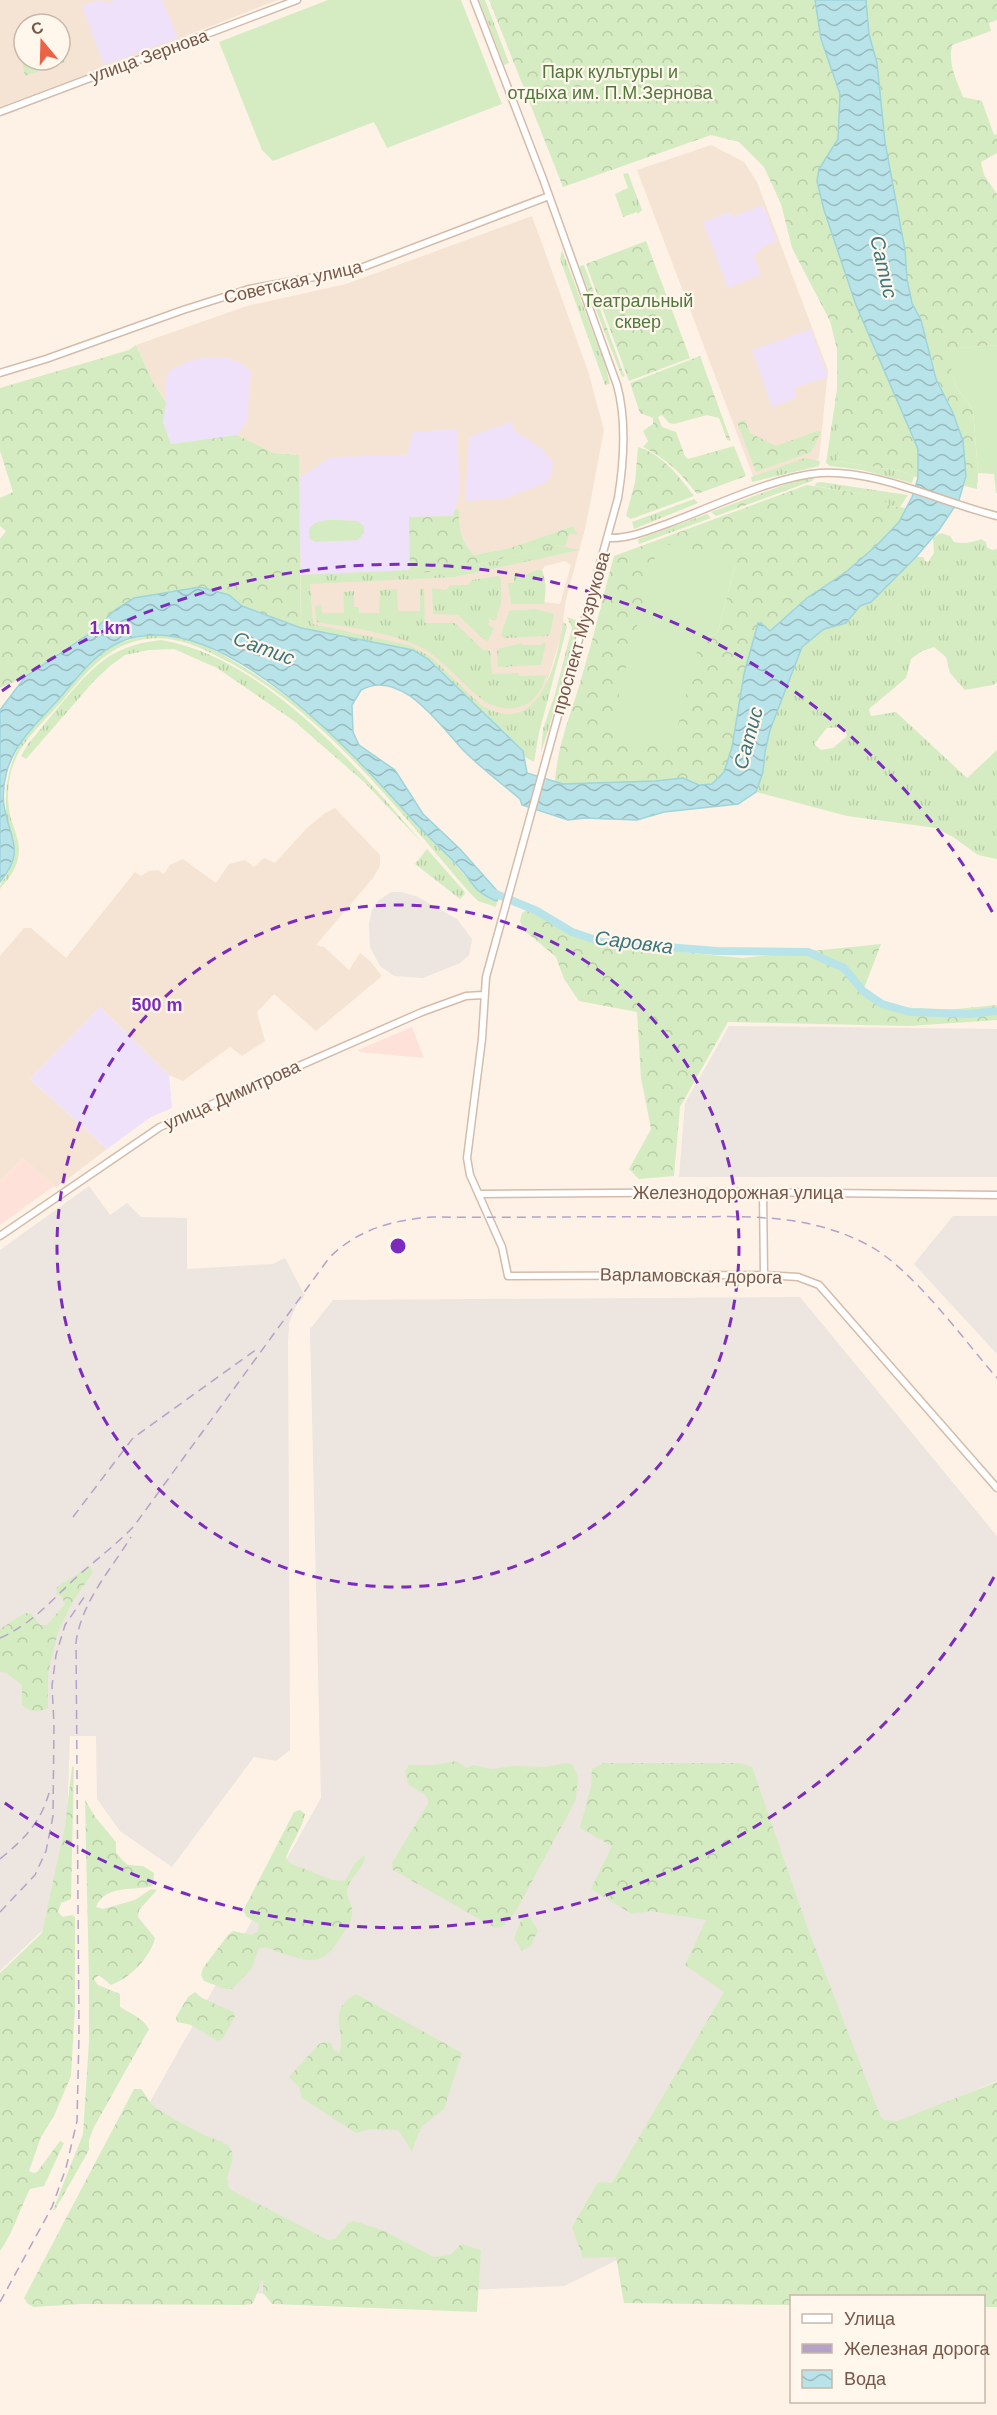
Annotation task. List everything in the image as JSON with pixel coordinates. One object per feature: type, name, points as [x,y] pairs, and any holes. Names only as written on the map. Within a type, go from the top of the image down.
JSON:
[{"type":"street","name":"улица Зернова","points":[[0,112],[297,0]]},
{"type":"street","name":"проспект Музрукова","points":[[474,0],[549,196],[620,394],[623,422],[622,475],[618,498],[541,772],[483,995],[482,1040],[467,1158],[470,1175],[502,1247],[508,1276]]},
{"type":"street","name":"Советская улица","points":[[0,373],[183,310],[249,290],[358,269],[549,196]]},
{"type":"street","points":[[608,538],[639,533],[800,476],[820,473],[852,475],[906,488],[997,516]]},
{"type":"street","name":"улица Димитрова","points":[[0,1236],[160,1127],[429,1009],[466,996],[483,995]]},
{"type":"street","points":[[763,1192],[764,1275]]},
{"type":"street","name":"Железнодорожная улица","points":[[479,1194],[763,1192],[997,1195]]},
{"type":"street","name":"Варламовская дорога","points":[[508,1276],[764,1275],[798,1277],[819,1285],[997,1488]]},
{"type":"shaded area","points":[[0,0],[278,0],[180,40],[0,107]]},
{"type":"shaded area","points":[[98,0],[108,3],[115,0],[162,0],[178,38],[104,65],[82,6]]},
{"type":"shaded area","points":[[711,145],[744,162],[757,182],[828,370],[819,459],[755,481],[637,170]]},
{"type":"shaded area","points":[[763,205],[777,241],[764,246],[754,256],[761,275],[728,288],[703,222],[730,212],[732,217]]},
{"type":"shaded area","points":[[532,216],[588,371],[604,430],[586,525],[566,599],[561,636],[547,682],[540,724],[523,751],[301,628],[299,455],[274,453],[237,435],[171,444],[166,401],[153,382],[136,345],[247,306],[346,284]],"holes":[[[458,526],[466,546],[474,555],[510,548],[573,526],[577,534],[570,532],[471,569]],[[565,561],[571,565],[560,604],[544,602],[546,586],[542,570],[545,566]]]},
{"type":"shaded area","points":[[811,329],[828,377],[794,388],[796,398],[772,407],[752,350]]},
{"type":"shaded area","points":[[226,357],[241,363],[251,372],[247,421],[237,435],[171,444],[163,422],[167,372],[189,361]]},
{"type":"shaded area","points":[[511,422],[516,432],[542,449],[553,462],[552,474],[546,483],[503,499],[465,501],[469,437]]},
{"type":"shaded area","points":[[457,429],[460,492],[453,516],[409,517],[410,570],[301,575],[298,479],[331,457],[407,455],[413,432]]},
{"type":"shaded area","points":[[335,808],[380,855],[380,866],[373,878],[316,945],[324,947],[349,970],[360,953],[382,976],[316,1031],[274,994],[257,1012],[265,1041],[242,1056],[230,1047],[183,1081],[169,1075],[100,1007],[30,1079],[107,1149],[56,1188],[23,1158],[0,1181],[0,956],[24,928],[31,928],[66,958],[135,872],[141,876],[149,871],[158,870],[164,874],[170,865],[183,859],[216,883],[229,864],[245,860],[254,867],[264,858],[275,863],[307,828]]},
{"type":"shaded area","points":[[391,892],[416,896],[457,919],[472,939],[469,955],[460,963],[423,978],[394,976],[380,966],[370,947],[369,924],[372,910],[379,900]]},
{"type":"shaded area","points":[[100,1007],[169,1075],[172,1108],[151,1117],[107,1149],[30,1079]]},
{"type":"shaded area","points":[[729,1026],[997,1029],[997,1177],[679,1177],[685,1103]]},
{"type":"shaded area","points":[[412,1027],[424,1058],[358,1050]]},
{"type":"shaded area","points":[[23,1158],[54,1186],[0,1225],[0,1181]]},
{"type":"shaded area","points":[[89,1186],[110,1215],[127,1203],[141,1217],[187,1218],[187,1269],[273,1264],[285,1258],[305,1296],[297,1304],[289,1323],[288,1342],[290,1750],[276,1761],[254,1757],[172,1867],[120,1831],[97,1799],[96,1736],[70,1736],[67,1821],[47,1926],[0,1971],[0,1250]]},
{"type":"shaded area","points":[[953,1216],[997,1216],[997,1354],[914,1264]]},
{"type":"shaded area","points":[[800,1297],[997,1536],[997,2081],[882,2130],[564,2286],[466,2290],[40,2297],[321,1798],[310,1329],[333,1300]]},
{"type":"green space","points":[[328,0],[461,0],[502,104],[387,148],[374,122],[273,161],[262,150],[219,42]]},
{"type":"green space","points":[[479,0],[485,0],[509,63],[504,65]]},
{"type":"green space","name":"Парк культуры и отдыха им. П.М.Зернова","points":[[489,0],[815,0],[821,39],[840,94],[838,139],[817,181],[824,210],[856,305],[918,449],[918,478],[901,471],[837,461],[837,349],[830,321],[792,248],[781,204],[764,167],[739,142],[711,135],[563,187]]},
{"type":"green space","points":[[866,0],[997,0],[997,20],[989,23],[991,31],[952,45],[951,52],[953,72],[963,97],[982,101],[994,135],[997,134],[997,153],[981,162],[984,175],[997,194],[997,345],[947,349],[956,386],[973,410],[978,473],[977,489],[964,486],[966,476],[963,441],[953,413],[936,379],[920,320],[912,303],[907,279],[905,250],[885,142],[877,63],[869,34]]},
{"type":"green space","points":[[24,72],[36,72],[25,76]]},
{"type":"green space","points":[[628,173],[642,210],[638,214],[637,212],[623,217],[615,194],[628,188],[623,174]]},
{"type":"green space","name":"Театральный сквер","points":[[646,241],[690,358],[629,381],[586,264]]},
{"type":"green space","points":[[562,250],[605,364],[610,384],[605,385],[560,259]]},
{"type":"green space","points":[[584,265],[625,376],[622,377],[580,269],[580,266]]},
{"type":"green space","points":[[136,345],[153,382],[166,402],[163,422],[171,444],[237,435],[274,453],[299,455],[301,628],[242,606],[229,595],[200,587],[134,598],[115,610],[92,632],[33,674],[0,688],[0,539],[6,531],[0,526],[0,498],[13,492],[0,451],[0,388],[129,350]]},
{"type":"green space","points":[[997,345],[996,493],[994,474],[978,473],[973,410],[956,386],[946,349]]},
{"type":"green space","points":[[700,356],[731,441],[727,440],[719,418],[707,415],[674,424],[669,423],[662,415],[658,417],[662,427],[676,432],[688,459],[734,446],[746,476],[697,494],[673,467],[643,447],[648,441],[643,431],[653,424],[653,418],[640,413],[630,383]]},
{"type":"green space","points":[[838,383],[837,461],[901,471],[914,476],[912,483],[862,470],[830,466],[826,463]]},
{"type":"green space","points":[[745,420],[750,433],[776,446],[817,431],[821,432],[811,452],[756,472],[737,422]]},
{"type":"green space","points":[[638,447],[663,461],[694,496],[631,519],[626,516],[635,482]]},
{"type":"green space","points":[[805,458],[820,461],[819,466],[752,482],[751,477]]},
{"type":"green space","points":[[816,476],[812,481],[716,516],[711,512],[792,482]]},
{"type":"green space","points":[[816,483],[908,495],[900,507],[892,506],[874,496],[815,486]]},
{"type":"green space","points":[[807,485],[875,496],[892,506],[906,508],[899,522],[846,572],[807,598],[769,631],[758,623],[744,674],[732,747],[725,772],[712,784],[699,785],[683,778],[563,784],[555,782],[562,741],[614,556]],"holes":[[[736,563],[717,634],[701,639]]]},
{"type":"green space","points":[[694,499],[698,503],[634,529],[632,522]]},
{"type":"green space","points":[[455,509],[459,510],[463,540],[474,555],[510,548],[573,526],[578,535],[570,533],[565,546],[554,545],[473,566],[471,569],[416,573],[410,570],[409,517],[453,516]]},
{"type":"green space","points":[[707,514],[711,518],[639,544],[638,540],[641,538]]},
{"type":"green space","points":[[357,521],[364,526],[364,533],[358,540],[315,542],[310,539],[309,531],[317,522]]},
{"type":"green space","points":[[941,533],[950,536],[957,543],[981,539],[986,542],[987,547],[992,550],[997,549],[997,682],[993,685],[965,690],[950,673],[946,657],[934,647],[922,651],[911,659],[906,678],[869,709],[871,716],[896,712],[967,778],[997,750],[997,859],[978,855],[936,828],[847,816],[756,792],[763,772],[770,730],[802,647],[824,629],[846,623],[860,606],[871,602],[916,557],[923,557],[928,562],[934,553],[933,538]],"holes":[[[844,727],[847,736],[833,748],[821,750],[814,744],[827,728]]]},
{"type":"green space","points":[[659,542],[736,563],[717,634],[700,639],[672,749],[609,733]]},
{"type":"green space","points":[[554,545],[580,550],[454,577],[310,584],[313,624],[409,645],[431,657],[480,704],[500,713],[517,713],[530,706],[541,693],[556,658],[563,622],[566,624],[534,762],[525,757],[523,751],[428,659],[413,650],[301,628],[301,575],[410,570],[416,573],[470,569],[473,566]]},
{"type":"green space","points":[[542,570],[544,578],[544,604],[511,604],[508,583],[514,583],[514,575],[525,575]]},
{"type":"green space","points":[[498,576],[501,579],[501,603],[496,620],[489,619],[488,625],[494,628],[488,641],[458,615],[433,614],[432,588],[446,590],[450,585],[468,585],[472,580]]},
{"type":"green space","points":[[424,588],[425,623],[455,623],[483,650],[490,650],[492,674],[546,675],[537,695],[531,701],[514,708],[495,706],[485,702],[436,657],[417,646],[374,632],[316,622],[315,606],[321,605],[322,613],[344,613],[343,592],[354,591],[354,607],[359,607],[359,613],[379,613],[380,590],[397,589],[398,611],[420,611],[420,589]]},
{"type":"green space","points":[[536,609],[554,614],[548,636],[504,638],[501,635],[509,611]]},
{"type":"green space","points":[[567,617],[578,621],[578,627],[541,752],[543,729],[555,694],[572,628]]},
{"type":"green space","points":[[152,634],[178,637],[212,649],[259,677],[301,707],[352,752],[469,880],[483,893],[497,901],[496,907],[478,901],[469,892],[360,767],[299,710],[266,685],[231,663],[187,643],[152,638],[116,649],[97,663],[23,745],[15,760],[8,787],[10,813],[19,853],[14,870],[0,889],[9,868],[7,782],[14,756],[21,742],[93,659],[118,643]]},
{"type":"green space","points":[[161,640],[200,651],[237,669],[273,693],[308,721],[340,752],[425,846],[364,782],[294,721],[217,668],[174,649],[149,650],[125,655],[94,681],[26,759],[21,756],[28,744],[66,698],[98,665],[114,653]]},
{"type":"green space","points":[[543,642],[546,643],[541,665],[498,667],[497,649],[522,643],[541,645]]},
{"type":"green space","points":[[427,849],[464,891],[465,894],[460,899],[415,864]]},
{"type":"green space","points":[[530,908],[592,943],[742,958],[881,944],[863,991],[898,1007],[947,1010],[997,1005],[997,1020],[909,1026],[728,1022],[680,1107],[674,1176],[639,1179],[629,1169],[651,1129],[641,1078],[637,1012],[579,1001],[564,979],[556,957],[525,931],[520,921],[522,913]]},
{"type":"green space","points":[[90,1566],[93,1572],[73,1601],[58,1632],[48,1673],[48,1708],[38,1711],[28,1709],[22,1705],[22,1685],[6,1673],[0,1672],[0,1629],[25,1613],[32,1614],[40,1625],[47,1625],[65,1604],[62,1597],[56,1594],[57,1587]]},
{"type":"green space","points":[[456,1761],[467,1768],[473,1765],[492,1769],[512,1766],[546,1767],[566,1763],[572,1764],[578,1776],[576,1799],[573,1805],[516,1911],[502,1927],[495,1928],[393,1870],[392,1863],[429,1802],[426,1796],[408,1784],[405,1771],[409,1765],[436,1765]]},
{"type":"green space","points":[[604,1763],[741,1763],[752,1767],[808,1929],[880,2115],[884,2120],[897,2121],[997,2082],[997,2307],[985,2307],[985,2295],[790,2295],[790,2305],[624,2303],[616,2257],[583,2258],[572,2227],[598,2182],[612,2183],[724,1992],[685,1965],[706,1920],[650,1911],[632,1914],[591,1889],[612,1846],[580,1828],[591,1786],[592,1769]]},
{"type":"green space","points":[[74,1766],[71,1899],[61,1903],[58,1912],[63,1917],[72,1915],[75,1917],[75,2007],[71,2076],[54,2116],[41,2137],[29,2171],[37,2172],[60,2141],[64,2143],[44,2186],[30,2189],[0,2251],[0,1973],[42,1933],[65,1826],[72,1767]]},
{"type":"green space","points":[[85,1800],[96,1818],[116,1842],[116,1852],[123,1861],[128,1865],[143,1866],[154,1873],[153,1886],[113,1892],[100,1900],[96,1907],[103,1909],[135,1900],[151,1889],[157,1890],[139,1910],[138,1917],[155,1938],[149,1953],[138,1966],[118,1982],[111,1985],[99,1975],[94,1979],[98,1985],[120,1994],[120,2007],[140,2019],[149,2029],[94,2127],[89,2140],[89,2150],[53,2210],[83,2134],[89,2041]]},
{"type":"green space","points":[[300,1810],[305,1814],[286,1858],[290,1863],[332,1880],[345,1881],[355,1863],[365,1855],[363,1864],[348,1886],[348,1897],[352,1910],[348,1927],[334,1947],[321,1958],[308,1960],[268,1948],[259,1948],[252,1968],[232,1989],[225,1989],[204,1981],[201,1975],[203,1968],[228,1935],[233,1931],[252,1935],[258,1931],[259,1924],[247,1917],[243,1911],[294,1812]]},
{"type":"green space","points":[[525,1911],[538,1930],[531,1946],[522,1951],[514,1938]]},
{"type":"green space","points":[[195,1992],[202,1998],[233,2012],[235,2016],[223,2038],[218,2041],[191,2025],[177,2022],[176,2017],[188,1997]]},
{"type":"green space","points":[[356,1994],[462,2053],[444,2109],[421,2127],[412,2151],[398,2130],[370,2129],[356,2133],[302,2098],[299,2087],[289,2077],[319,2044],[331,2043],[334,2050],[339,2053],[341,2008]]},
{"type":"green space","points":[[134,2089],[141,2089],[153,2105],[166,2114],[229,2147],[233,2157],[227,2179],[231,2190],[328,2240],[335,2239],[348,2223],[354,2221],[382,2230],[434,2257],[450,2255],[461,2244],[481,2250],[477,2312],[272,2304],[263,2293],[263,2279],[252,2304],[244,2305],[81,2304],[34,2307],[28,2304],[24,2298]]},
{"type":"water","name":"Сатис","points":[[815,0],[866,0],[869,34],[877,63],[885,142],[905,250],[907,279],[912,303],[921,320],[936,379],[953,413],[963,441],[966,476],[959,500],[939,530],[916,557],[871,602],[860,606],[846,623],[824,629],[802,647],[770,730],[763,772],[756,792],[738,804],[664,812],[637,820],[585,818],[568,820],[522,805],[520,799],[464,751],[432,715],[405,693],[391,686],[376,685],[361,690],[352,705],[353,732],[359,745],[395,770],[423,814],[460,849],[499,893],[497,901],[476,889],[464,872],[355,757],[280,690],[239,663],[198,643],[158,635],[120,642],[101,653],[25,736],[16,749],[6,772],[3,798],[14,853],[8,871],[0,882],[0,710],[25,677],[92,632],[115,610],[134,598],[200,587],[229,595],[242,606],[301,628],[413,650],[428,659],[523,751],[527,773],[563,784],[683,778],[699,785],[712,784],[724,772],[732,747],[744,674],[758,623],[770,631],[807,598],[846,572],[877,545],[899,522],[912,497],[918,478],[918,449],[856,305],[824,210],[817,181],[819,169],[838,139],[840,94],[821,39]]},
{"type":"waterway","name":"Саровка","points":[[489,891],[537,911],[572,932],[602,942],[717,951],[808,952],[844,968],[863,991],[882,1004],[910,1012],[969,1014],[997,1011]]},
{"type":"railway","points":[[0,1638],[33,1618],[134,1526],[329,1258],[364,1233],[390,1224],[432,1217],[745,1217],[770,1218],[820,1226],[868,1245],[902,1270],[937,1306],[997,1378]]},
{"type":"railway","points":[[73,1517],[133,1438],[257,1349]]},
{"type":"railway","points":[[0,2302],[52,2207],[66,2168],[77,2121],[79,2034],[76,1642],[84,1613],[106,1574],[131,1537]]},
{"type":"railway","points":[[0,1912],[35,1875],[46,1851],[53,1816],[52,1686],[56,1655],[65,1625],[87,1593]]},
{"type":"railway","points":[[0,1859],[17,1845],[36,1822],[49,1793]]}]
